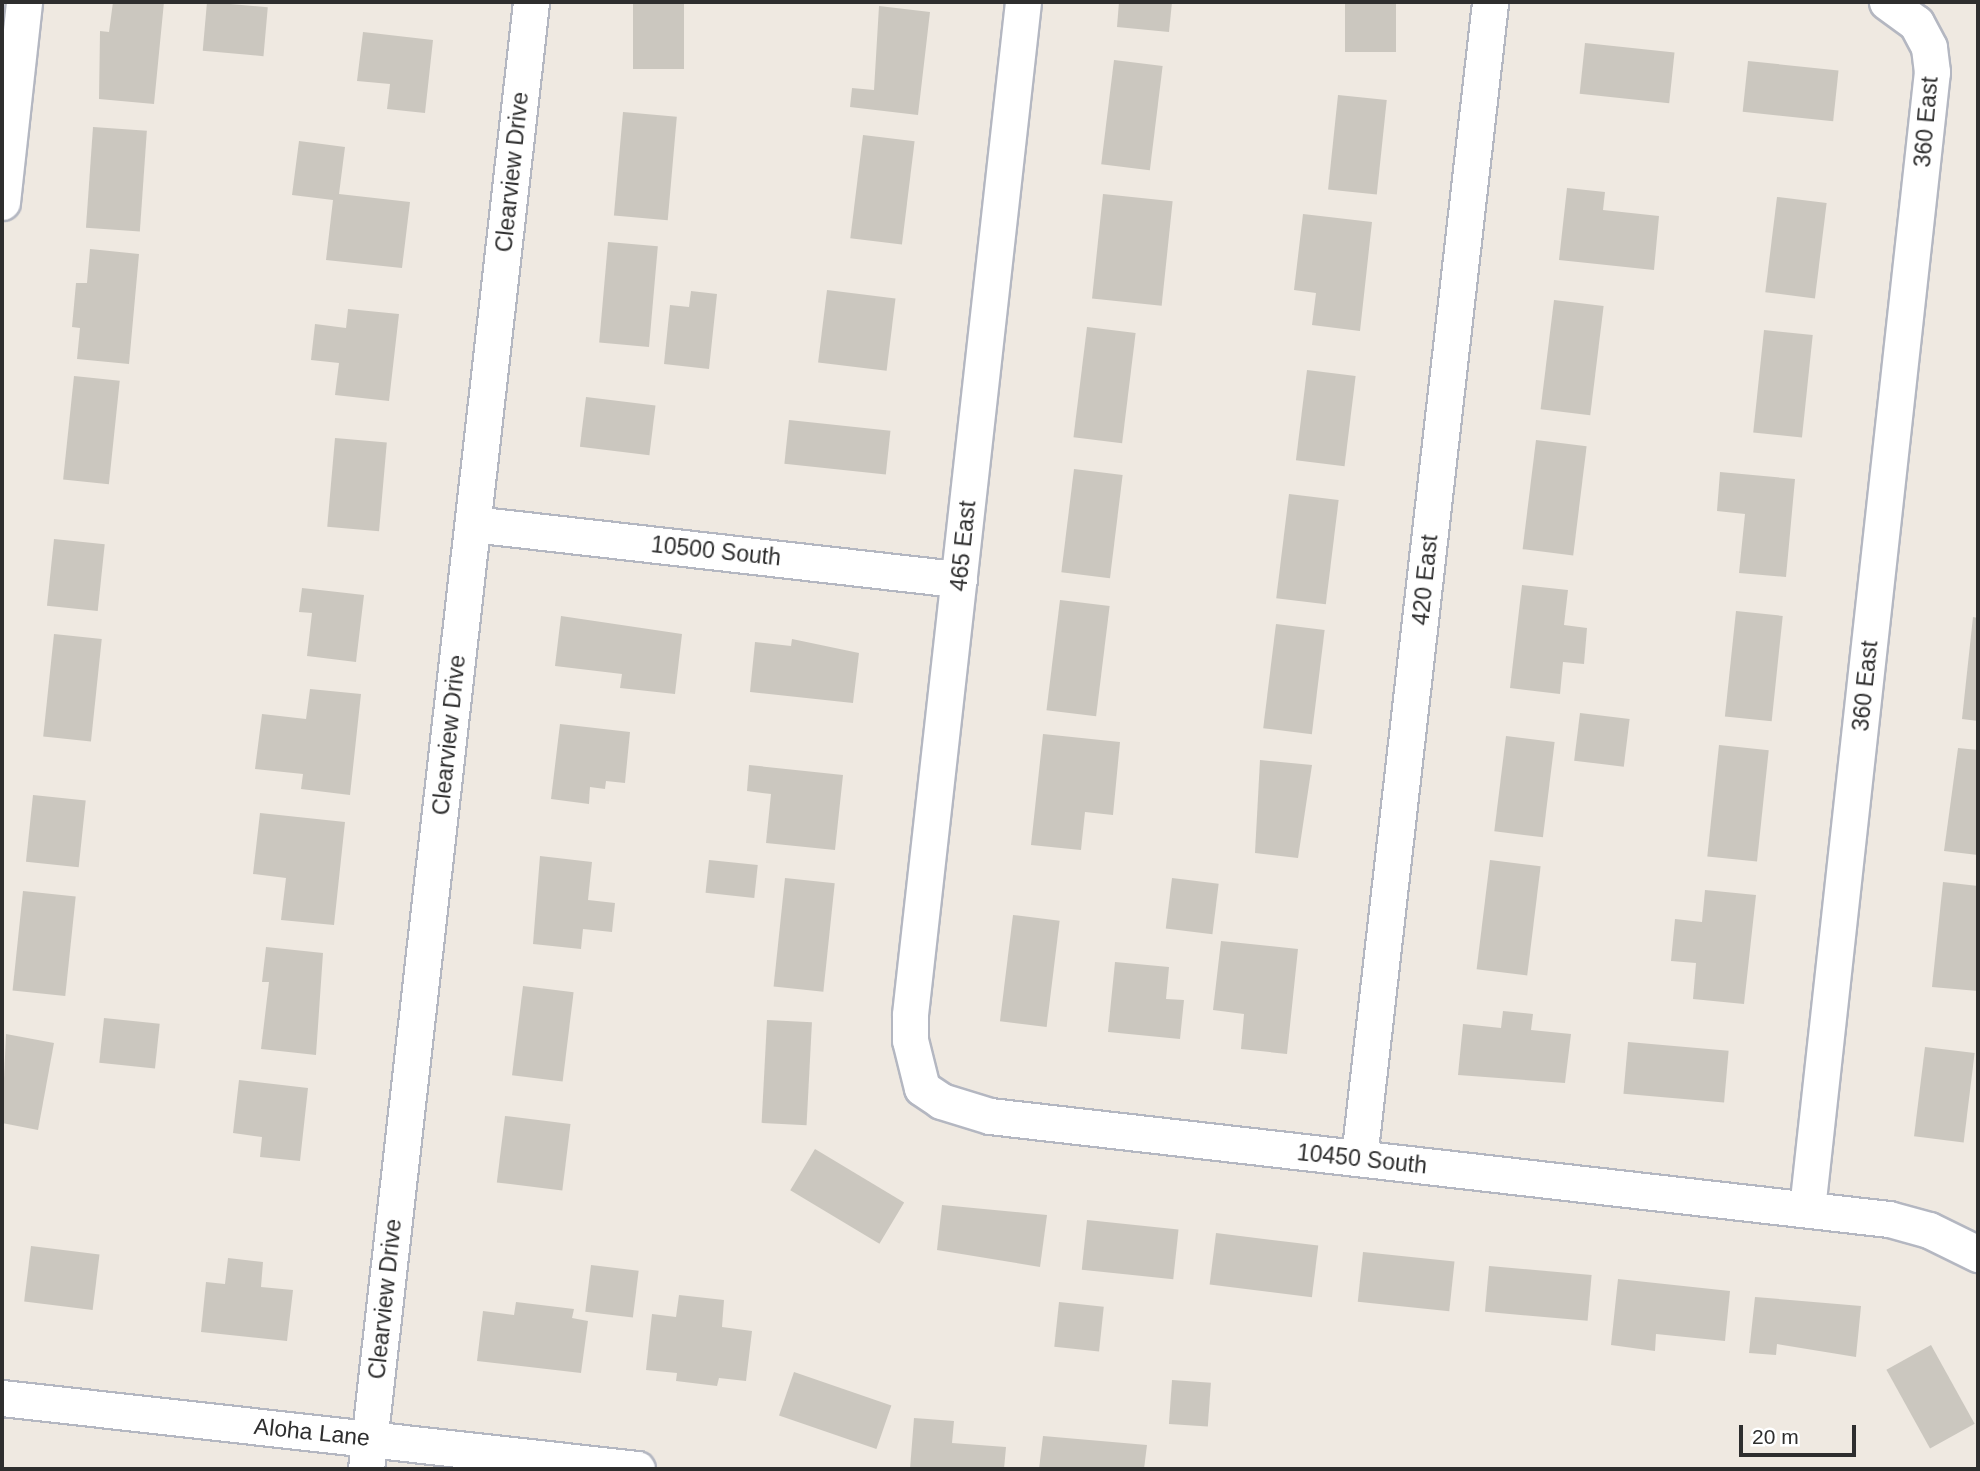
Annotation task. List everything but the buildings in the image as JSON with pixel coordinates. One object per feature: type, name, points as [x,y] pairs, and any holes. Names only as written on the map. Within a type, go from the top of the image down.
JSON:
[{"type":"street","points":[[2,202],[24,2]]},
{"type":"street","name":"Clearview Drive","points":[[368,1454],[531,2]]},
{"type":"street","name":"465 East","points":[[922,1088],[910,1040],[910,1014],[1023,2]]},
{"type":"street","name":"420 East","points":[[1359,1158],[1490,2]]},
{"type":"street","name":"360 East","points":[[1807,1209],[1933,72],[1929,47],[1916,23],[1887,2]]},
{"type":"street","name":"10500 South","points":[[473,524],[959,579]]},
{"type":"street","name":"10450 South","points":[[922,1088],[942,1101],[990,1116],[1807,1209]]},
{"type":"street","points":[[1807,1209],[1889,1219],[1929,1230],[1978,1254]]},
{"type":"street","name":"Aloha Lane","points":[[2,1398],[368,1454],[629,1468]]}]
